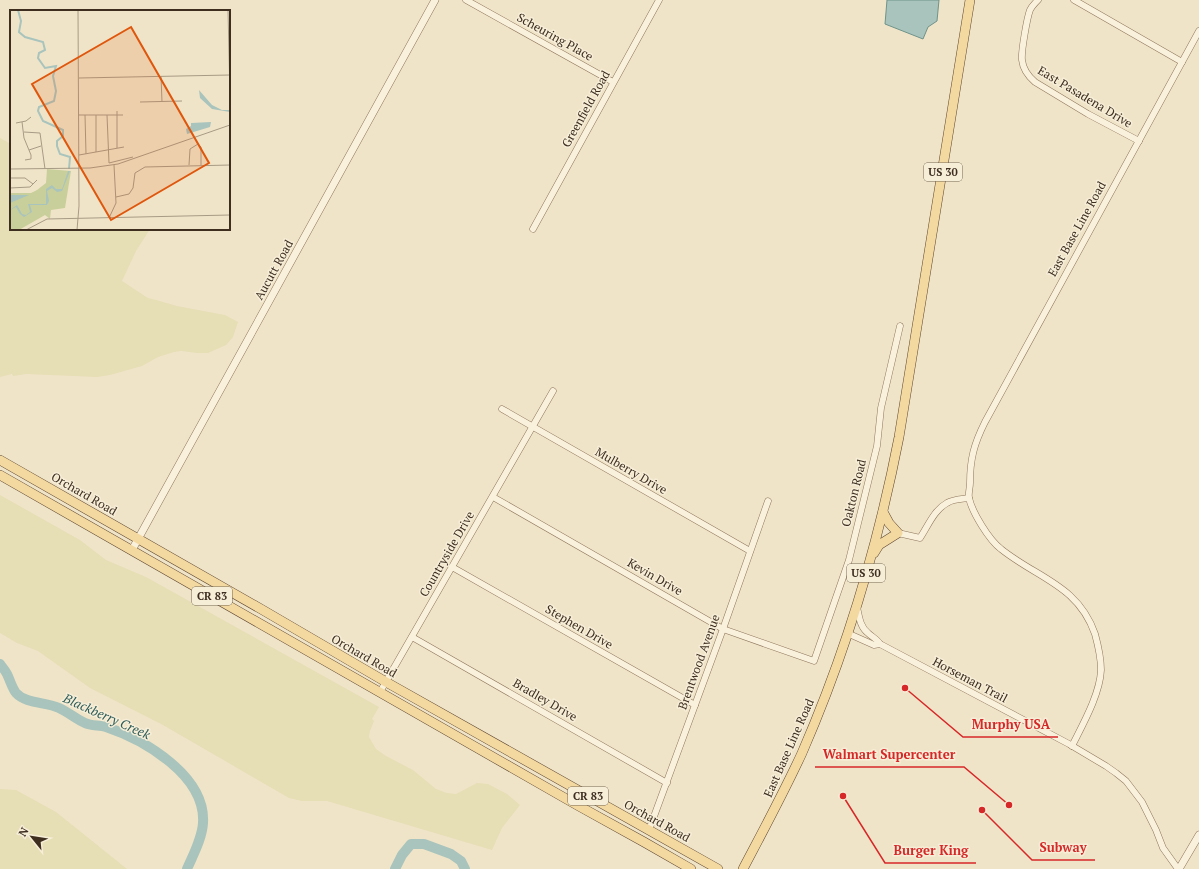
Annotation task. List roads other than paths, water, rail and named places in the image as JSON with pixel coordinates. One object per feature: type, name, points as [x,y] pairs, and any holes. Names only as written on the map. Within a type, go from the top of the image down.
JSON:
[{"type":"main road","name":"US 30","points":[[847,633],[857,606],[871,558],[891,478],[900,431],[970,0]]},
{"type":"main road","name":"Orchard Road","points":[[0,460],[386,682],[718,869]]},
{"type":"main road","name":"Orchard Road","points":[[0,475],[691,869]]},
{"type":"main road","points":[[871,558],[879,545],[898,533],[883,512]]},
{"type":"main road","name":"East Base Line Road","points":[[743,869],[777,806],[801,753],[819,711],[847,633]]},
{"type":"street","name":"Aucutt Road","points":[[132,550],[435,0]]},
{"type":"street","name":"Scheuring Place","points":[[466,0],[613,82]]},
{"type":"street","name":"Greenfield Road","points":[[533,229],[659,0]]},
{"type":"street","name":"East Pasadena Drive","points":[[1038,0],[1032,6],[1028,16],[1022,59],[1024,69],[1029,76],[1035,82],[1088,114],[1139,141]]},
{"type":"street","points":[[1074,0],[1182,62]]},
{"type":"street","name":"East Base Line Road","points":[[969,498],[970,466],[976,439],[1199,31]]},
{"type":"street","name":"Oakton Road","points":[[814,661],[849,560],[877,446],[881,408],[900,326]]},
{"type":"street","name":"Countryside Drive","points":[[380,692],[553,391]]},
{"type":"street","name":"Mulberry Drive","points":[[502,409],[750,551]]},
{"type":"street","name":"Kevin Drive","points":[[493,497],[693,611],[723,630],[814,661]]},
{"type":"street","points":[[898,533],[920,538],[933,516],[948,502],[969,498],[984,529],[999,548],[1057,585],[1071,596],[1091,624],[1098,646],[1101,670],[1095,695],[1072,746]]},
{"type":"street","name":"Brentwood Avenue","points":[[649,830],[723,630],[768,501]]},
{"type":"street","name":"Stephen Drive","points":[[452,567],[694,705]]},
{"type":"street","name":"Horseman Trail","points":[[857,606],[866,632],[880,644],[1072,746],[1106,766],[1126,782],[1142,802],[1150,816],[1163,848],[1178,869]]},
{"type":"street","name":"Horseman Trail","points":[[847,633],[874,645],[880,644]]},
{"type":"street","name":"Bradley Drive","points":[[412,637],[667,783]]},
{"type":"street","points":[[1178,869],[1199,835]]},
{"type":"water","points":[[887,0],[939,0],[937,21],[928,27],[923,39],[885,24]]},
{"type":"waterway","name":"Blackberry Creek","points":[[0,664],[7,674],[16,693],[20,697],[54,706],[85,723],[106,727],[138,741],[170,762],[184,775],[195,790],[201,806],[203,823],[199,841],[187,869]]},
{"type":"waterway","name":"Blackberry Creek","points":[[395,869],[402,855],[411,844],[424,844],[451,854],[461,861],[465,869]]},
{"type":"place","name":"Murphy USA","points":[[905,688]]},
{"type":"place","name":"Burger King","points":[[843,796]]},
{"type":"place","name":"Walmart Supercenter","points":[[1009,805]]},
{"type":"place","name":"Subway","points":[[982,810]]}]
